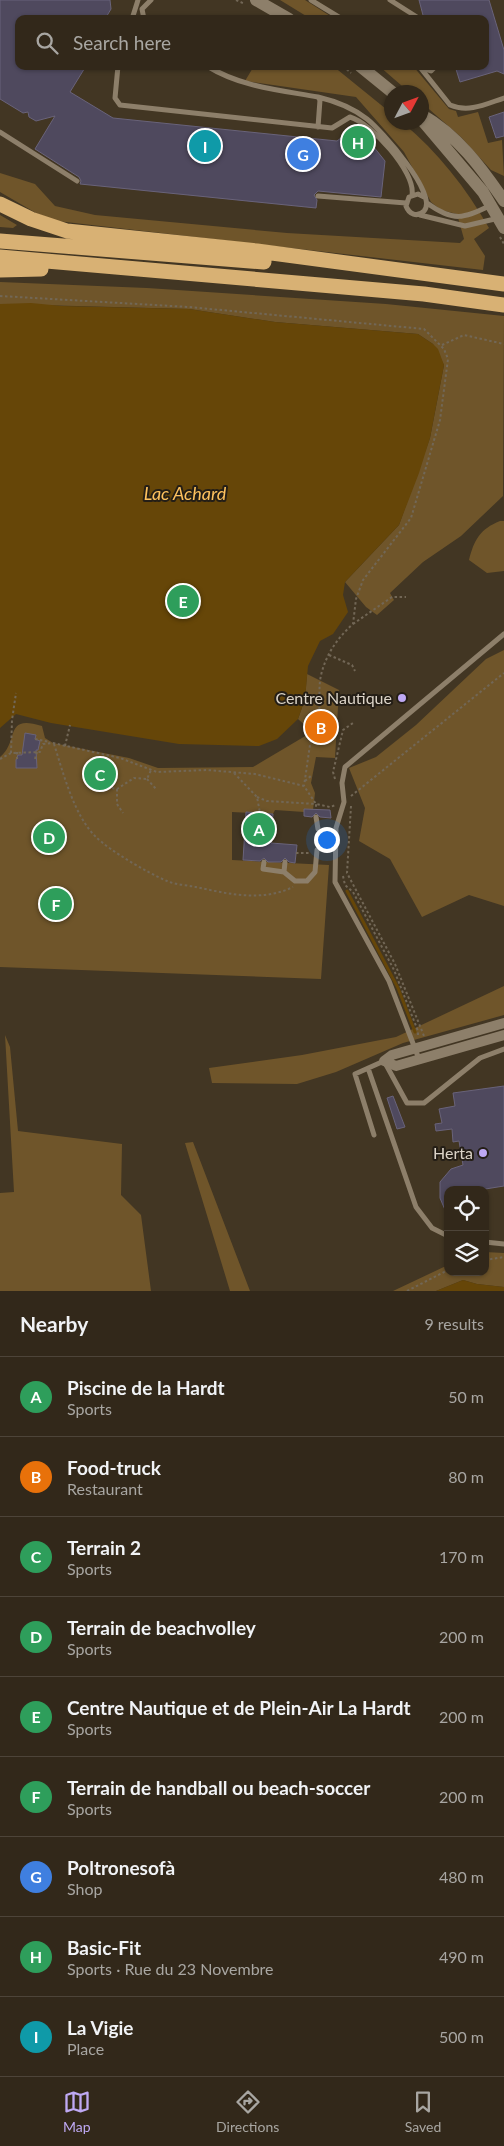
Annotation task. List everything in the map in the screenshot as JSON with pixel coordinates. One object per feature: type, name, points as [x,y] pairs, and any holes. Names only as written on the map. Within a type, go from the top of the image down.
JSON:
[{"type":"highway","points":[[2,204],[31,219],[67,231],[257,251],[348,265],[502,284]]},
{"type":"highway","points":[[0,241],[284,263],[348,265]]},
{"type":"highway","points":[[0,256],[424,294],[502,305]]},
{"type":"highway","points":[[0,270],[46,269],[61,261]]},
{"type":"main road","points":[[256,0],[284,15]]},
{"type":"main road","points":[[268,0],[286,15]]},
{"type":"main road","points":[[365,70],[384,86]]},
{"type":"main road","points":[[429,119],[438,124],[460,144],[501,202],[502,221]]},
{"type":"main road","points":[[429,128],[459,161],[501,202]]},
{"type":"street","points":[[384,1062],[392,1055],[504,1023]]},
{"type":"street","points":[[384,1062],[396,1066],[504,1035]]},
{"type":"lane","points":[[133,15],[138,0]]},
{"type":"lane","points":[[143,15],[142,9],[151,0]]},
{"type":"lane","points":[[311,0],[336,15]]},
{"type":"lane","points":[[321,6],[325,0]]},
{"type":"lane","points":[[390,0],[414,15]]},
{"type":"lane","points":[[118,70],[115,98],[120,105],[332,128],[350,117],[359,120],[374,132],[398,160],[412,185],[412,195],[406,203]]},
{"type":"lane","points":[[214,70],[243,84],[318,97],[353,110],[377,128],[400,154],[425,200],[425,210],[419,214]]},
{"type":"lane","points":[[422,70],[450,106],[472,108],[504,98]]},
{"type":"lane","points":[[318,97],[320,100],[318,127]]},
{"type":"lane","points":[[0,132],[77,181]]},
{"type":"lane","points":[[412,195],[418,194],[442,213],[461,218],[501,202]]},
{"type":"lane","points":[[318,196],[406,203]]},
{"type":"lane","points":[[406,203],[409,212],[465,226],[502,221]]},
{"type":"lane","points":[[419,1059],[389,981],[336,882],[336,828],[344,802],[342,783],[345,767],[504,634]]},
{"type":"lane","points":[[316,817],[318,829]]},
{"type":"lane","points":[[264,862],[263,869],[284,872],[295,881],[301,882],[307,880],[315,872],[317,850]]},
{"type":"lane","points":[[284,872],[285,862]]},
{"type":"lane","points":[[374,1135],[355,1074],[384,1062],[407,1103],[424,1103],[480,1058],[504,1049]]},
{"type":"lane","points":[[368,1068],[416,1207],[432,1228],[444,1234]]},
{"type":"lane","points":[[489,1242],[504,1244]]},
{"type":"path","points":[[0,296],[189,307],[424,329],[442,346],[448,359],[440,420],[420,494],[411,518],[363,580],[356,599],[353,624]]},
{"type":"path","points":[[442,346],[464,335],[504,344]]},
{"type":"path","points":[[304,786],[312,731],[318,724],[320,680],[328,655],[340,636],[353,624],[392,597],[406,597]]},
{"type":"path","points":[[328,655],[352,664],[356,671]]},
{"type":"path","points":[[344,802],[504,673]]},
{"type":"path","points":[[11,753],[12,720],[16,693]]},
{"type":"path","points":[[336,780],[333,772],[338,745],[343,730],[353,724]]},
{"type":"path","points":[[64,746],[70,725]]},
{"type":"path","points":[[35,739],[120,758],[157,772],[207,770],[255,774],[304,786],[316,804]]},
{"type":"path","points":[[0,759],[11,753],[40,752],[43,744],[53,743]]},
{"type":"path","points":[[53,743],[64,778],[84,822],[96,838],[137,865],[168,882],[248,896],[282,892],[301,882]]},
{"type":"path","points":[[17,752],[17,759]]},
{"type":"path","points":[[35,759],[37,752]]},
{"type":"path","points":[[147,779],[151,770]]},
{"type":"path","points":[[234,773],[258,797],[267,801],[306,805],[316,804],[330,807]]},
{"type":"path","points":[[305,781],[312,775]]},
{"type":"path","points":[[107,786],[117,789],[134,778],[147,779],[157,790]]},
{"type":"path","points":[[117,789],[117,804],[123,812]]},
{"type":"path","points":[[258,797],[260,813]]},
{"type":"path","points":[[351,806],[347,873],[394,964],[428,1045]]},
{"type":"path","points":[[296,853],[302,854]]},
{"type":"path","points":[[489,1259],[504,1257]]},
{"type":"path","points":[[407,1291],[444,1272]]},
{"type":"shaded area","points":[[280,0],[305,0],[329,15],[304,15]]},
{"type":"shaded area","points":[[252,70],[338,70],[384,107],[384,129],[356,97],[245,81]]},
{"type":"shaded area","points":[[384,70],[416,70],[429,85],[401,85]]},
{"type":"shaded area","points":[[429,85],[449,109],[456,111],[458,117],[478,112],[488,143],[502,140],[504,176],[491,170],[461,137],[429,109]]},
{"type":"shaded area","points":[[385,130],[411,130],[440,158],[471,199],[489,228],[474,239],[485,256],[483,270],[57,221],[36,213],[0,192],[0,173],[35,184],[55,206],[95,215],[287,233],[460,243],[464,239],[457,214],[441,210],[431,202],[404,152]]},
{"type":"shaded area","points":[[0,215],[17,225],[13,228],[0,227]]},
{"type":"shaded area","points":[[0,282],[147,288],[386,304],[504,316],[503,496],[461,536],[423,562],[390,593],[394,600],[377,615],[366,607],[345,582],[399,525],[430,438],[444,365],[433,344],[418,334],[275,322],[189,309],[0,304]]},
{"type":"shaded area","points":[[500,521],[504,521],[504,571],[487,573],[469,560],[479,536],[487,528]]},
{"type":"shaded area","points":[[504,650],[504,906],[469,895],[422,917],[390,859],[359,841],[365,808],[349,768],[376,757],[416,725],[486,659]]},
{"type":"shaded area","points":[[307,674],[339,690],[335,758],[316,757],[311,783],[315,793],[313,810],[305,809],[304,812],[275,810],[273,814],[232,812],[232,860],[329,865],[321,979],[0,967],[0,757],[10,744],[17,726],[30,723],[42,726],[45,738],[53,743],[129,758],[158,768],[253,767],[307,735],[308,728],[298,719],[305,699]]},
{"type":"shaded area","points":[[504,986],[504,1015],[403,1043],[336,1072],[297,1084],[212,1083],[209,1068],[302,1055],[396,1037]]},
{"type":"shaded area","points":[[5,1035],[10,1047],[18,1131],[122,1144],[121,1195],[141,1215],[151,1291],[0,1291],[0,1193],[14,1192]]},
{"type":"shaded area","points":[[193,1142],[250,1291],[230,1291],[185,1143]]},
{"type":"shaded area","points":[[489,1252],[504,1253],[504,1287],[477,1284],[463,1280],[436,1291],[393,1291],[444,1267],[444,1276],[489,1276]]},
{"type":"water","name":"Lac Achard","points":[[31,303],[62,306],[189,309],[275,322],[418,334],[438,349],[444,365],[430,438],[399,525],[345,582],[343,595],[348,612],[333,634],[320,641],[308,666],[305,699],[298,719],[277,739],[259,746],[179,744],[51,723],[16,714],[0,728],[0,304]]},
{"type":"water","points":[[463,1280],[477,1284],[504,1287],[504,1291],[436,1291]]},
{"type":"building","points":[[0,0],[110,0],[111,9],[107,15],[15,15],[15,70],[84,70],[70,92],[113,118],[337,141],[357,126],[385,161],[381,197],[318,191],[314,195],[317,200],[316,208],[80,184],[79,177],[35,149],[55,116],[36,121],[29,117],[28,112],[23,113],[0,99]]},
{"type":"building","points":[[419,0],[489,0],[504,50],[504,74],[497,71],[460,82],[456,70],[489,70],[489,15],[423,15]]},
{"type":"building","points":[[504,112],[504,136],[496,138],[489,117]]},
{"type":"building","points":[[25,733],[36,735],[35,739],[40,741],[38,750],[36,750],[37,768],[16,768],[18,755],[22,755]]},
{"type":"building","points":[[304,809],[330,810],[331,818],[320,817],[316,813],[312,817],[304,816]]},
{"type":"building","points":[[246,812],[273,814],[271,843],[297,845],[295,863],[289,862],[285,858],[281,862],[268,862],[264,858],[260,861],[243,860]]},
{"type":"building","name":"Herta","points":[[504,1086],[504,1186],[489,1188],[489,1186],[444,1186],[444,1208],[440,1198],[440,1182],[451,1169],[463,1165],[459,1141],[453,1142],[452,1129],[436,1131],[435,1124],[442,1123],[439,1109],[455,1106],[453,1093]]},
{"type":"building","points":[[393,1096],[405,1127],[397,1129],[387,1098]]},
{"type":"waterway","points":[[347,891],[398,988],[415,1032]]},
{"type":"place","name":"Basic-Fit","points":[[358,142]]},
{"type":"place","name":"La Vigie","points":[[205,146]]},
{"type":"place","name":"Poltronesofà","points":[[303,154]]},
{"type":"place","name":"Centre Nautique et de Plein-Air La Hardt","points":[[183,601]]},
{"type":"place","name":"Centre Nautique","points":[[402,698]]},
{"type":"place","name":"Food-truck","points":[[321,727]]},
{"type":"place","name":"Terrain 2","points":[[100,774]]},
{"type":"place","name":"Piscine de la Hardt","points":[[259,829]]},
{"type":"place","name":"Terrain de beachvolley","points":[[49,837]]},
{"type":"place","name":"Terrain de handball ou beach-soccer","points":[[56,904]]},
{"type":"place","name":"Herta","points":[[483,1153]]}]
